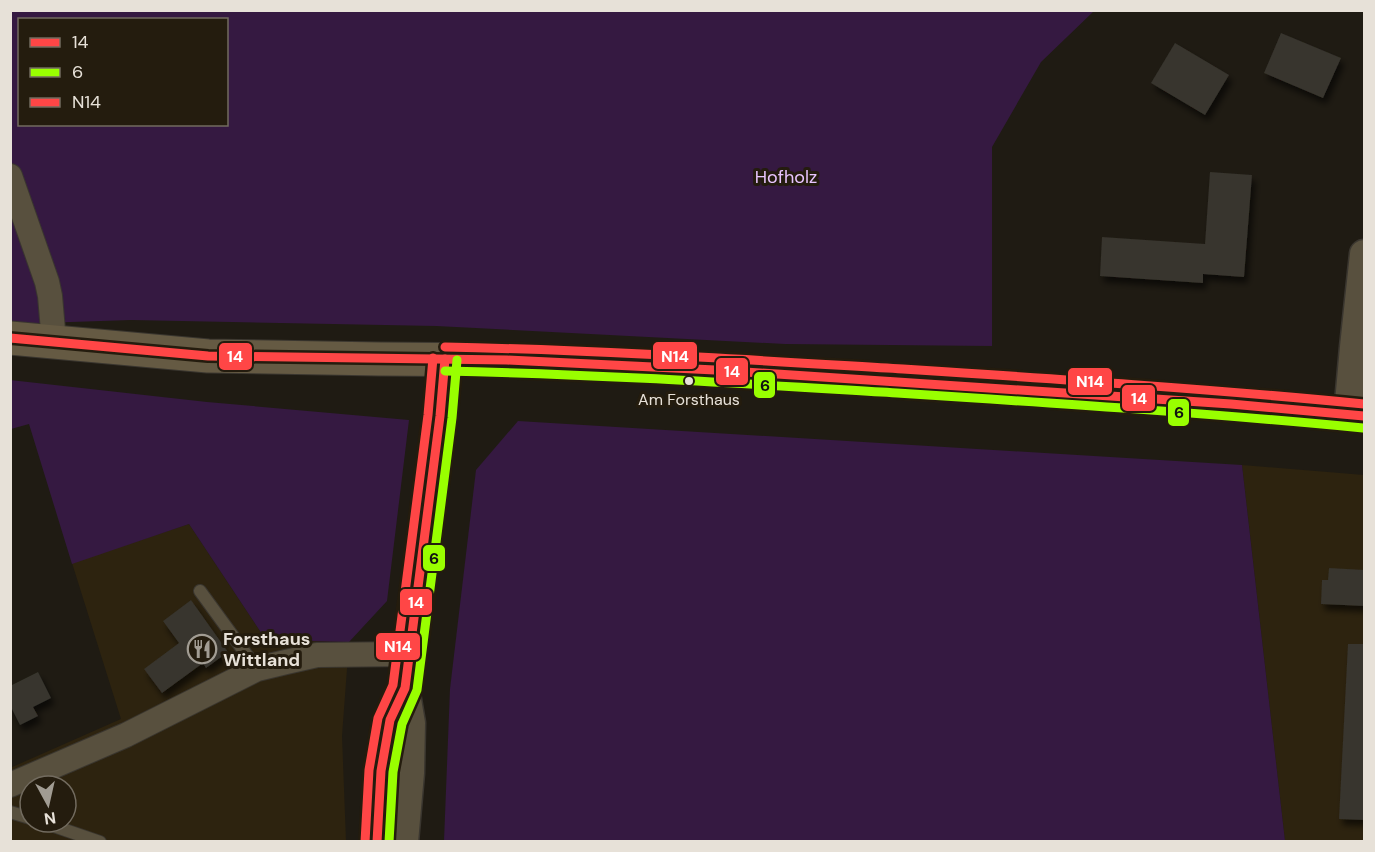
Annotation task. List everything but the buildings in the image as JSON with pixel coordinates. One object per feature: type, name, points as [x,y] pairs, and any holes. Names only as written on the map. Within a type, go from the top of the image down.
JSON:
[{"type":"main road","points":[[10,338],[208,356],[521,360],[715,370],[1290,408],[1356,415]]},
{"type":"street","points":[[10,176],[47,282],[54,342]]},
{"type":"street","points":[[1356,415],[1354,347],[1365,254]]},
{"type":"street","points":[[404,842],[410,773],[411,723],[405,688],[441,416],[445,359]]},
{"type":"street","points":[[10,785],[126,735],[257,669],[317,656],[409,654]]},
{"type":"street","points":[[377,842],[376,825],[381,771],[390,720],[405,688]]},
{"type":"lane","points":[[200,591],[257,669]]},
{"type":"lane","points":[[77,834],[100,842]]},
{"type":"shaded area","points":[[1242,465],[1364,475],[1364,841],[1285,841]]},
{"type":"shaded area","points":[[189,524],[266,640],[349,642],[342,736],[346,841],[11,841],[10,768],[121,719],[72,563]]},
{"type":"green space","name":"Hofholz","points":[[10,11],[1094,11],[1041,62],[992,147],[992,346],[785,344],[436,326],[131,320],[11,324]]},
{"type":"green space","points":[[10,380],[207,402],[409,420],[387,601],[349,642],[266,640],[189,524],[72,564],[29,424],[11,429]]},
{"type":"green space","points":[[518,421],[1242,465],[1285,841],[444,841],[450,689],[476,470]]},
{"type":"transit line","name":"14","points":[[10,338],[208,356],[507,360],[715,370],[1231,404],[1364,416]]},
{"type":"transit line","name":"N14","points":[[445,347],[617,353],[903,369],[1192,389],[1364,404]]},
{"type":"transit line","name":"N14","points":[[365,842],[369,770],[378,718],[393,685],[428,415],[433,358]]},
{"type":"transit line","name":"14","points":[[377,842],[381,771],[390,720],[405,688],[440,416],[445,359]]},
{"type":"transit line","name":"6","points":[[389,842],[393,772],[402,724],[417,690],[452,418],[457,360]]},
{"type":"transit line","name":"6","points":[[445,371],[615,377],[897,393],[1189,413],[1363,428]]},
{"type":"place","name":"Am Forsthaus","points":[[689,381]]},
{"type":"place","name":"Forsthaus Wittland","points":[[202,649]]}]
